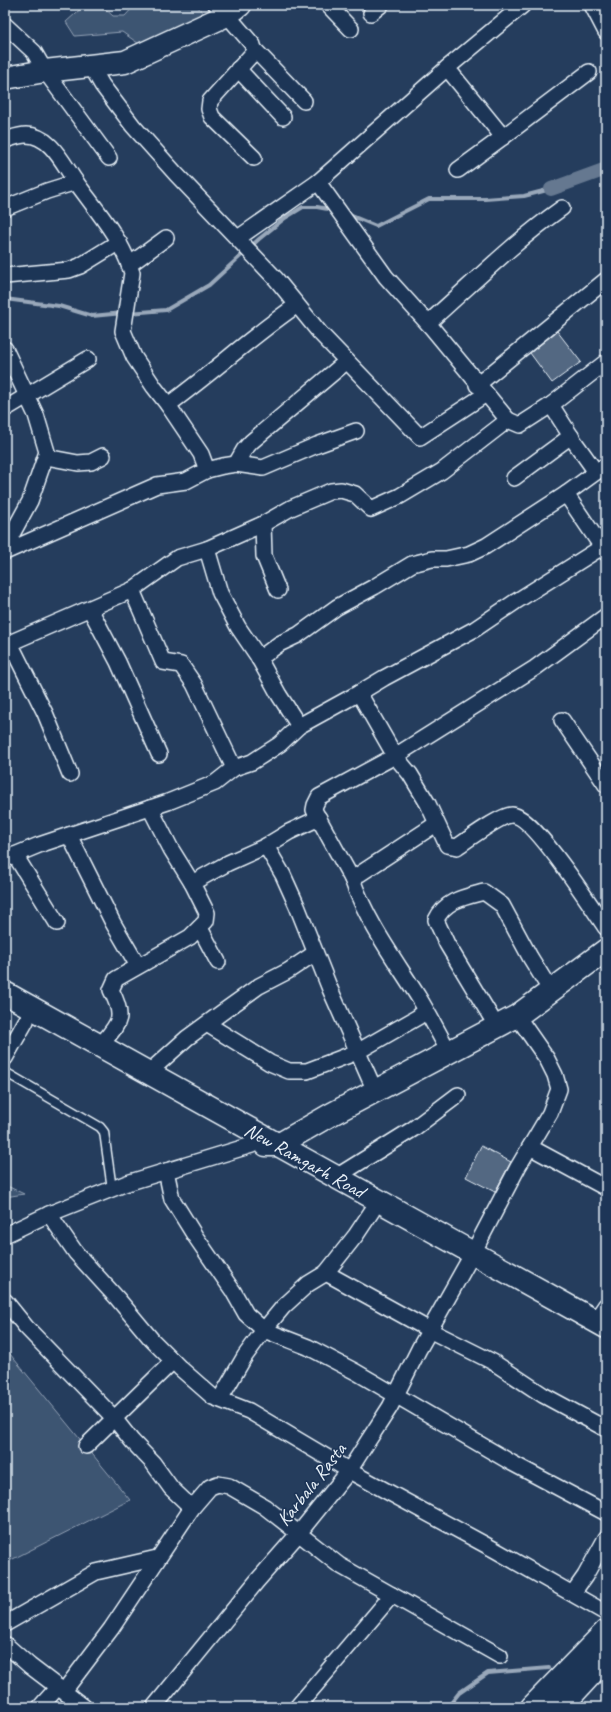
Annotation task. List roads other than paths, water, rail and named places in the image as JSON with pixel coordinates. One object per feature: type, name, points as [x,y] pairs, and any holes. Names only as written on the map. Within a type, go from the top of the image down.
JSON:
[{"type":"street","points":[[328,5],[351,29]]},
{"type":"street","points":[[244,245],[447,68],[523,5]]},
{"type":"street","points":[[592,5],[606,32]]},
{"type":"street","points":[[5,78],[45,71],[125,62],[226,10],[254,48],[304,101]]},
{"type":"street","points":[[7,29],[34,52],[45,71],[109,158]]},
{"type":"street","points":[[254,48],[252,56],[238,69],[210,101],[209,109],[212,117],[254,158]]},
{"type":"street","points":[[91,66],[102,85],[133,126],[176,174],[244,245],[320,333],[420,437],[481,389],[606,280]]},
{"type":"street","points":[[447,68],[503,137]]},
{"type":"street","points":[[238,69],[283,117]]},
{"type":"street","points":[[458,170],[589,72]]},
{"type":"street","points":[[5,140],[24,135],[41,137],[50,144],[119,242],[132,272],[123,331],[134,358],[168,404],[201,454],[208,470]]},
{"type":"street","points":[[5,208],[46,191],[76,182]]},
{"type":"street","points":[[318,182],[386,277],[428,323],[508,420],[520,425],[552,405],[606,362]]},
{"type":"street","points":[[428,323],[503,254],[540,223],[562,208]]},
{"type":"street","points":[[129,265],[166,238]]},
{"type":"street","points":[[5,276],[69,270],[80,266],[119,242]]},
{"type":"street","points":[[168,404],[206,376],[268,325],[297,305]]},
{"type":"street","points":[[5,349],[36,415],[48,452],[30,501],[5,547]]},
{"type":"street","points":[[5,409],[88,359]]},
{"type":"street","points":[[236,464],[244,450],[251,442],[347,361]]},
{"type":"street","points":[[259,659],[279,644],[298,635],[337,607],[412,564],[432,559],[446,559],[469,554],[486,546],[566,494],[601,469],[571,436],[552,405]]},
{"type":"street","points":[[70,774],[45,713],[8,644],[132,590],[177,558],[207,549],[263,524],[291,508],[331,491],[341,490],[355,494],[371,509],[400,496],[442,471],[508,420]]},
{"type":"street","points":[[5,552],[157,485],[186,481],[208,470],[236,464],[263,468],[317,445],[356,432]]},
{"type":"street","points":[[514,478],[571,436]]},
{"type":"street","points":[[46,457],[78,463],[91,462],[103,456]]},
{"type":"street","points":[[57,923],[10,857],[38,845],[150,808],[215,783],[234,768],[258,759],[280,744],[299,726],[475,629],[535,589],[604,550],[566,494]]},
{"type":"street","points":[[263,524],[264,556],[278,590]]},
{"type":"street","points":[[207,549],[220,593],[238,627],[259,659],[278,695],[299,726]]},
{"type":"street","points":[[132,590],[163,662],[181,665],[194,684],[234,768]]},
{"type":"street","points":[[90,609],[118,662],[159,754]]},
{"type":"street","points":[[449,1052],[425,1009],[364,909],[352,879],[314,810],[315,805],[319,797],[395,756],[535,668],[606,616]]},
{"type":"street","points":[[359,693],[395,756],[414,780],[428,804],[447,845],[457,846],[501,818],[512,815],[519,817],[527,823],[554,854],[606,928]]},
{"type":"street","points":[[562,720],[606,785]]},
{"type":"street","points":[[100,1046],[117,1026],[120,1018],[119,1006],[111,990],[116,979],[190,937],[206,921],[207,913],[150,808]]},
{"type":"street","points":[[192,883],[266,846],[289,832],[319,818]]},
{"type":"street","points":[[352,879],[436,824]]},
{"type":"street","points":[[69,835],[113,923],[138,966]]},
{"type":"street","points":[[266,846],[286,881],[357,1052],[375,1091]]},
{"type":"street","points":[[497,1027],[447,944],[436,920],[440,910],[459,898],[484,892],[502,905],[530,957],[551,990]]},
{"type":"street","points":[[200,928],[218,962]]},
{"type":"street","points":[[5,1235],[49,1214],[112,1189],[166,1171],[252,1145],[278,1145],[375,1091],[517,1016],[606,950]]},
{"type":"street","points":[[148,1073],[187,1038],[259,986],[288,971],[315,952]]},
{"type":"street","name":"New Ramgarh Road","points":[[5,993],[336,1177],[606,1341]]},
{"type":"street","name":"New Ramgarh Road","points":[[5,1009],[372,1211],[470,1258],[602,1318]]},
{"type":"street","points":[[207,1024],[270,1062],[289,1071],[307,1071],[357,1052],[418,1017],[424,1012],[425,1009]]},
{"type":"street","name":"Karbala Rasta","points":[[154,1707],[257,1581],[299,1533],[348,1471],[372,1435],[395,1396],[530,1147],[550,1113],[559,1089],[555,1075],[547,1059],[517,1016]]},
{"type":"street","points":[[5,1058],[26,1021]]},
{"type":"street","points":[[336,1177],[413,1129],[458,1095]]},
{"type":"street","points":[[530,1147],[606,1188]]},
{"type":"street","points":[[166,1171],[172,1198],[195,1236],[233,1291],[246,1314],[264,1330],[308,1347],[356,1372],[512,1463],[606,1513]]},
{"type":"street","points":[[220,1399],[245,1356],[264,1330],[283,1307],[308,1284],[326,1273],[356,1235],[372,1211]]},
{"type":"street","points":[[49,1214],[76,1253],[117,1298],[152,1340],[213,1397],[249,1411],[348,1471],[573,1593],[606,1613]]},
{"type":"street","points":[[326,1273],[492,1362],[543,1395],[606,1429]]},
{"type":"street","points":[[5,1301],[26,1327],[114,1418],[171,1488],[192,1508]]},
{"type":"street","points":[[86,1446],[173,1361]]},
{"type":"street","points":[[40,1707],[61,1689],[111,1628],[192,1508],[210,1487],[218,1484],[230,1486],[265,1507],[339,1565],[500,1656]]},
{"type":"street","points":[[573,1593],[585,1576],[606,1538]]},
{"type":"street","points":[[5,1624],[96,1572],[157,1558]]},
{"type":"street","points":[[297,1707],[392,1595]]},
{"type":"street","points":[[532,1707],[606,1631]]},
{"type":"street","points":[[5,1644],[30,1666],[84,1707]]},
{"type":"street","points":[[561,1707],[606,1658]]},
{"type":"lane","points":[[5,1072],[100,1127],[104,1132],[112,1189]]},
{"type":"waterway","points":[[551,189],[606,169]]},
{"type":"waterway","points":[[347,214],[376,226],[429,199],[485,199],[524,196],[551,189]]},
{"type":"waterway","points":[[129,313],[166,310],[209,285],[259,239],[285,218],[303,207],[317,207],[333,210]]},
{"type":"waterway","points":[[5,299],[59,306],[92,316],[123,313]]},
{"type":"waterway","points":[[448,1707],[459,1693],[488,1673],[549,1668]]}]
